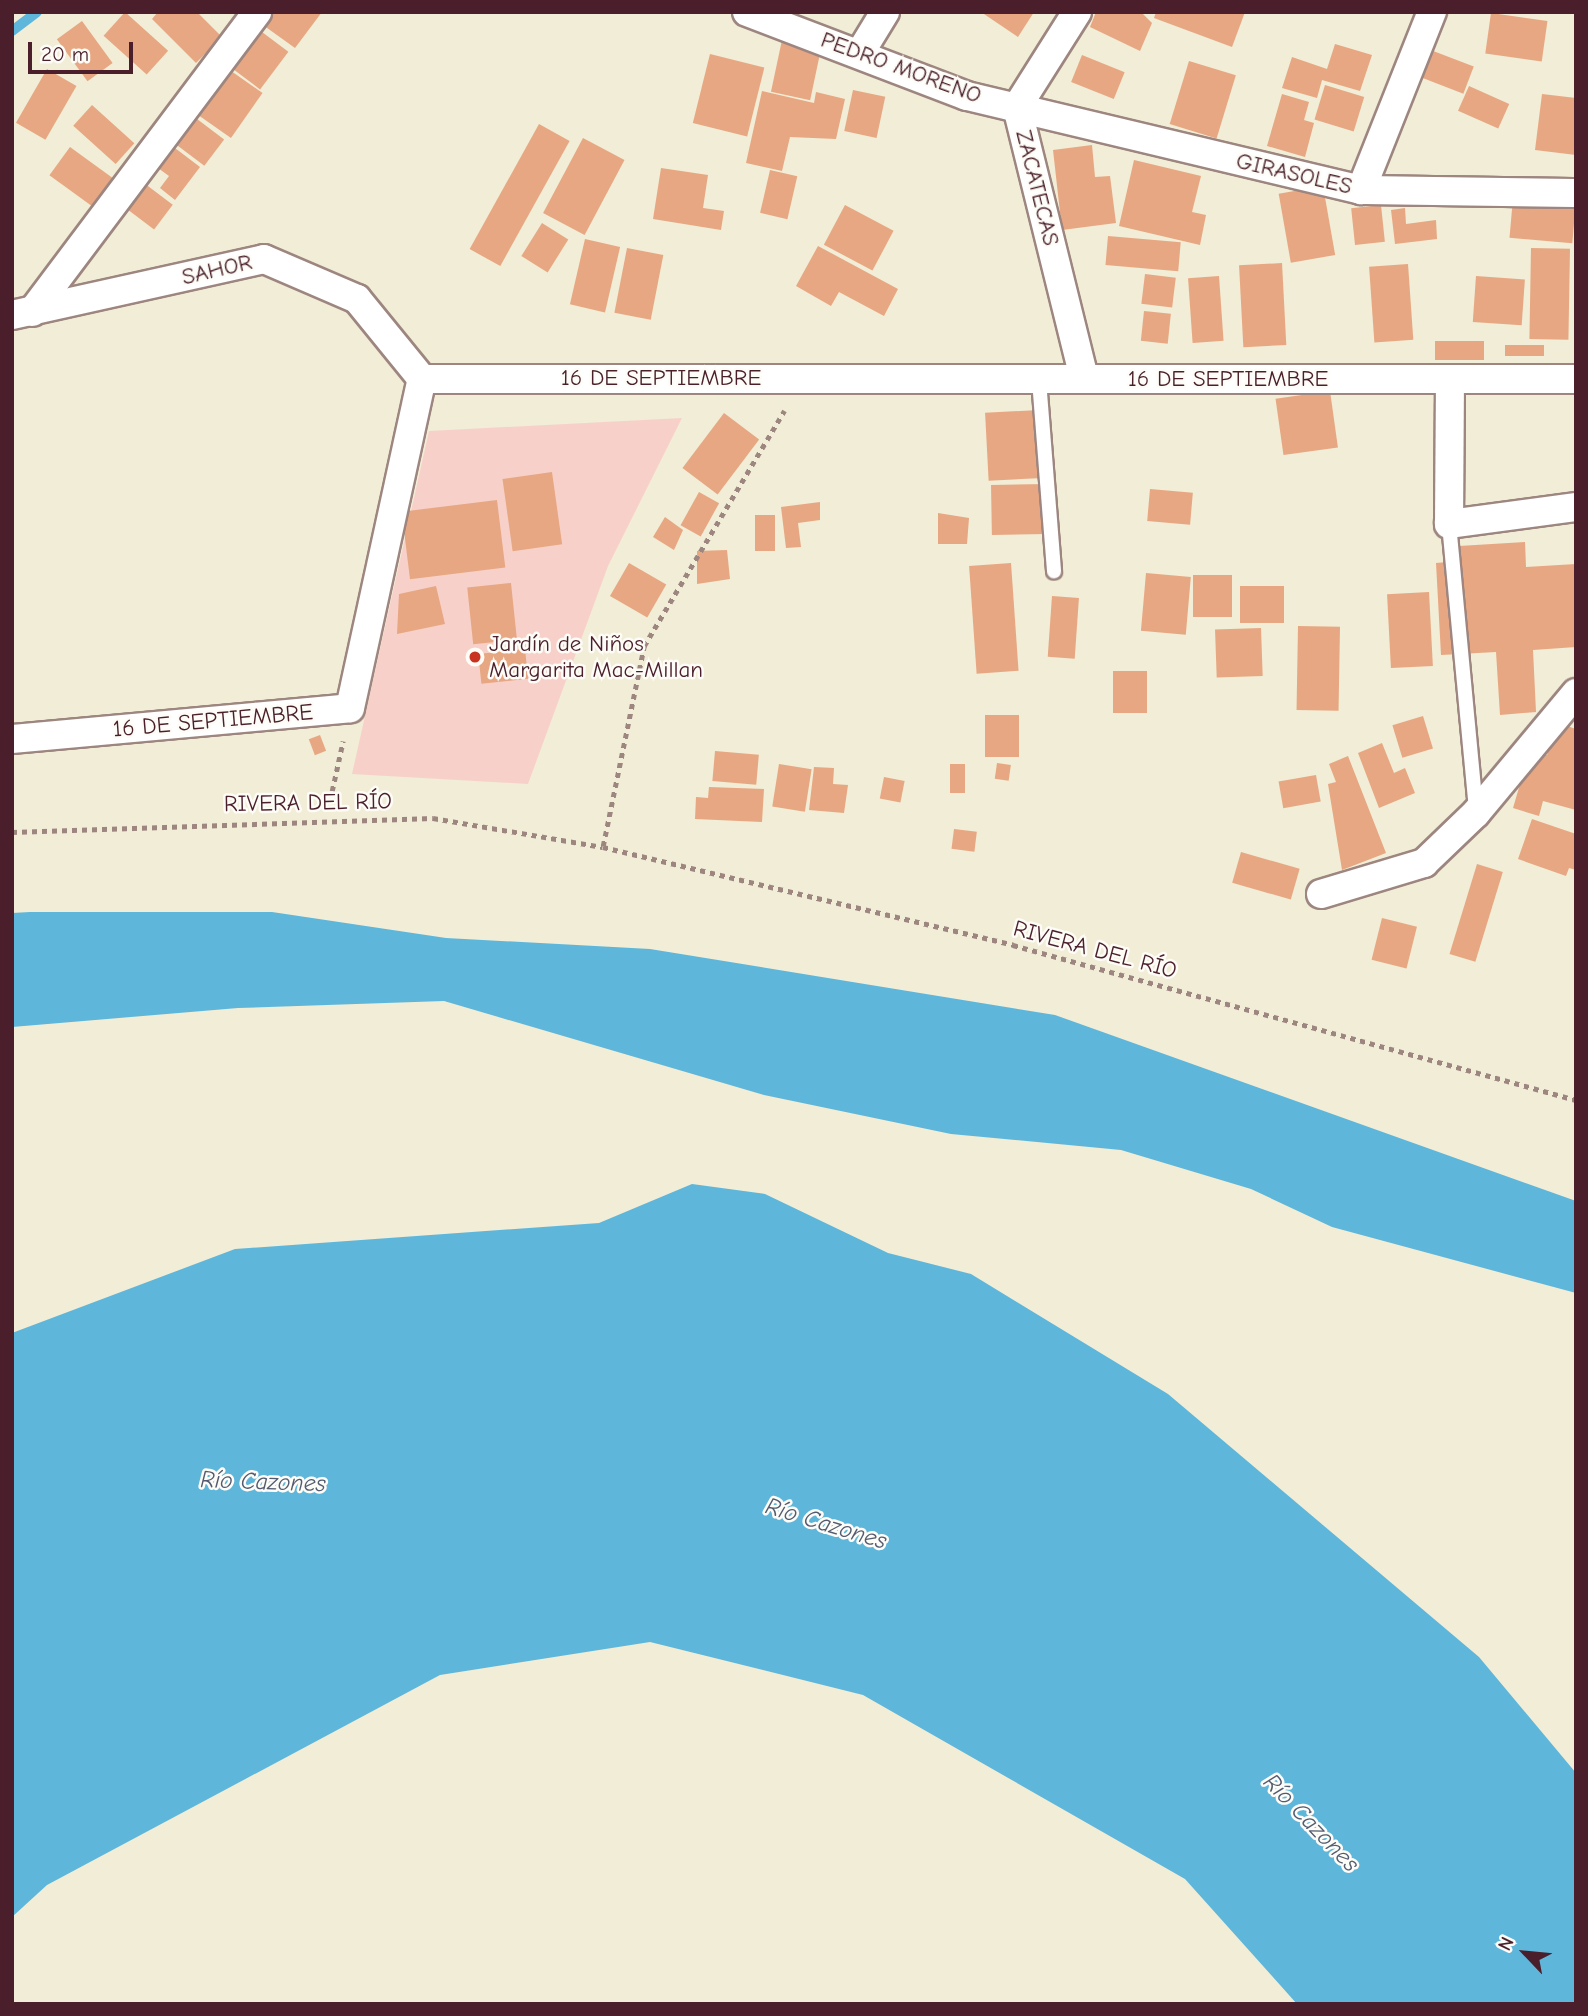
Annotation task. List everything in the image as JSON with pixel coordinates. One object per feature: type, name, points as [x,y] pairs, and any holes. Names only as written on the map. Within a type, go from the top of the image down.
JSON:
[{"type":"street","points":[[22,313],[257,12]]},
{"type":"street","name":"PEDRO MORENO","points":[[747,12],[967,96],[1017,107]]},
{"type":"street","points":[[860,53],[885,12]]},
{"type":"street","name":"ZACATECAS","points":[[1077,12],[1017,107],[1084,378]]},
{"type":"street","points":[[1361,190],[1432,12]]},
{"type":"street","name":"GIRASOLES","points":[[1017,107],[1361,190],[1576,193]]},
{"type":"street","name":"SAHOR","points":[[22,313],[264,259],[357,299],[422,379]]},
{"type":"street","points":[[350,708],[422,379]]},
{"type":"street","name":"16 DE SEPTIEMBRE","points":[[422,379],[1576,379]]},
{"type":"street","points":[[1450,380],[1449,524],[1576,507]]},
{"type":"street","points":[[1321,894],[1424,863],[1476,813],[1576,693]]},
{"type":"street","name":"16 DE SEPTIEMBRE","points":[[12,739],[350,708]]},
{"type":"lane","points":[[1039,380],[1054,570]]},
{"type":"lane","points":[[1449,524],[1476,813]]},
{"type":"path","points":[[603,847],[644,646],[804,378]]},
{"type":"path","points":[[332,791],[350,708]]},
{"type":"path","name":"RIVERA DEL RÍO","points":[[12,832],[433,818],[603,847],[1013,945],[1576,1100]]},
{"type":"shaded area","name":"Jardín de Niños Margarita Mac-Millan","points":[[682,418],[608,566],[528,784],[352,774],[429,431]]},
{"type":"water","points":[[272,912],[446,938],[650,949],[1055,1015],[1576,1201],[1576,1293],[1332,1227],[1251,1189],[1121,1150],[951,1134],[764,1095],[444,1001],[238,1008],[12,1027],[12,913]]},
{"type":"water","name":"Río Cazones","points":[[692,1184],[765,1194],[888,1253],[971,1274],[1168,1394],[1479,1657],[1576,1773],[1576,2004],[1297,2004],[1185,1879],[863,1695],[650,1642],[440,1675],[47,1885],[12,1917],[12,1333],[235,1249],[599,1223]]},
{"type":"building","points":[[125,12],[168,51],[147,75],[104,36]]},
{"type":"building","points":[[158,12],[197,12],[222,37],[196,63],[152,19]]},
{"type":"building","points":[[262,12],[322,12],[295,48],[256,20]]},
{"type":"building","points":[[981,12],[1034,12],[1018,37]]},
{"type":"building","points":[[1096,12],[1141,12],[1152,23],[1140,51],[1090,27]]},
{"type":"building","points":[[1156,12],[1245,12],[1232,47],[1154,18]]},
{"type":"building","points":[[1491,13],[1547,21],[1542,62],[1485,54]]},
{"type":"building","points":[[82,21],[113,63],[87,81],[57,39]]},
{"type":"building","points":[[258,29],[288,52],[260,89],[230,67]]},
{"type":"building","points":[[782,40],[821,48],[810,100],[771,92]]},
{"type":"building","points":[[1335,44],[1372,55],[1360,91],[1322,80],[1317,98],[1282,88],[1292,57],[1327,69]]},
{"type":"building","points":[[1428,49],[1474,67],[1463,94],[1418,76]]},
{"type":"building","points":[[710,54],[764,68],[747,136],[693,123]]},
{"type":"building","points":[[1082,55],[1125,72],[1114,99],[1071,82]]},
{"type":"building","points":[[1189,61],[1236,75],[1217,138],[1170,124]]},
{"type":"building","points":[[224,66],[263,93],[231,138],[192,111]]},
{"type":"building","points":[[47,69],[76,86],[45,140],[16,123]]},
{"type":"building","points":[[1325,85],[1364,97],[1354,131],[1314,119]]},
{"type":"building","points":[[1469,86],[1509,104],[1498,129],[1458,111]]},
{"type":"building","points":[[853,90],[885,97],[877,138],[844,131]]},
{"type":"building","points":[[762,91],[814,103],[816,92],[845,99],[836,139],[790,137],[782,171],[746,163]]},
{"type":"building","points":[[1282,94],[1309,102],[1304,120],[1314,123],[1305,157],[1267,146]]},
{"type":"building","points":[[1542,94],[1576,98],[1576,155],[1535,150]]},
{"type":"building","points":[[92,105],[134,143],[116,164],[73,126]]},
{"type":"building","points":[[197,119],[224,139],[204,166],[177,145]]},
{"type":"building","points":[[539,124],[570,141],[500,266],[470,249]]},
{"type":"building","points":[[583,138],[624,160],[585,235],[543,213]]},
{"type":"building","points":[[167,142],[200,167],[175,200],[160,188],[169,176],[151,163]]},
{"type":"building","points":[[1092,145],[1095,177],[1110,176],[1116,223],[1062,230],[1053,150]]},
{"type":"building","points":[[70,147],[116,181],[96,209],[49,175]]},
{"type":"building","points":[[1134,160],[1201,176],[1192,212],[1206,215],[1200,245],[1119,226]]},
{"type":"building","points":[[661,168],[708,175],[703,208],[724,211],[721,230],[653,219]]},
{"type":"building","points":[[770,170],[797,176],[787,219],[760,213]]},
{"type":"building","points":[[140,180],[173,205],[154,229],[121,205]]},
{"type":"building","points":[[1323,186],[1335,255],[1291,263],[1279,194]]},
{"type":"building","points":[[1513,198],[1576,203],[1572,243],[1510,238]]},
{"type":"building","points":[[845,205],[894,231],[872,271],[824,245]]},
{"type":"building","points":[[1381,205],[1385,242],[1355,245],[1351,208]]},
{"type":"building","points":[[1405,208],[1406,224],[1436,220],[1437,239],[1395,244],[1391,210]]},
{"type":"building","points":[[542,223],[568,239],[548,273],[521,256]]},
{"type":"building","points":[[1108,236],[1181,242],[1178,271],[1105,265]]},
{"type":"building","points":[[585,239],[620,247],[605,312],[570,304]]},
{"type":"building","points":[[818,246],[898,289],[884,316],[839,292],[831,306],[796,286]]},
{"type":"building","points":[[627,248],[663,255],[651,320],[614,313]]},
{"type":"building","points":[[1531,248],[1570,249],[1568,340],[1529,339]]},
{"type":"building","points":[[1282,263],[1286,345],[1243,347],[1239,265]]},
{"type":"building","points":[[1408,264],[1413,340],[1374,343],[1369,267]]},
{"type":"building","points":[[1145,274],[1176,278],[1172,308],[1141,304]]},
{"type":"building","points":[[1219,276],[1224,341],[1193,343],[1188,278]]},
{"type":"building","points":[[1476,276],[1525,279],[1522,325],[1473,322]]},
{"type":"building","points":[[1144,311],[1171,314],[1168,344],[1141,341]]},
{"type":"building","points":[[1435,341],[1484,341],[1484,360],[1435,360]]},
{"type":"building","points":[[1505,345],[1544,345],[1544,356],[1505,356]]},
{"type":"building","points":[[1330,391],[1338,447],[1283,455],[1276,399]]},
{"type":"building","points":[[1039,410],[1043,478],[989,481],[985,413]]},
{"type":"building","points":[[724,413],[759,439],[718,495],[682,468]]},
{"type":"building","points":[[552,472],[562,544],[513,551],[502,479]]},
{"type":"building","points":[[1046,484],[1047,534],[992,535],[991,485]]},
{"type":"building","points":[[1150,489],[1193,493],[1190,525],[1147,521]]},
{"type":"building","points":[[699,492],[719,503],[701,536],[681,525]]},
{"type":"building","points":[[497,500],[505,567],[410,579],[402,512]]},
{"type":"building","points":[[820,502],[820,520],[798,523],[801,547],[786,548],[781,507]]},
{"type":"building","points":[[938,513],[969,518],[967,544],[938,544]]},
{"type":"building","points":[[755,515],[775,515],[775,551],[755,551]]},
{"type":"building","points":[[665,517],[683,530],[674,550],[653,537]]},
{"type":"building","points":[[1525,542],[1526,567],[1576,564],[1576,647],[1533,650],[1536,712],[1500,715],[1496,652],[1441,655],[1436,563],[1460,561],[1459,546]]},
{"type":"building","points":[[727,550],[730,579],[697,584],[697,551]]},
{"type":"building","points":[[629,563],[666,584],[647,617],[610,596]]},
{"type":"building","points":[[1011,563],[1019,671],[977,674],[969,566]]},
{"type":"building","points":[[1146,573],[1191,577],[1186,635],[1141,631]]},
{"type":"building","points":[[1193,575],[1232,575],[1232,617],[1193,617]]},
{"type":"building","points":[[511,583],[517,640],[473,644],[467,588]]},
{"type":"building","points":[[436,586],[445,624],[397,634],[399,594]]},
{"type":"building","points":[[1240,586],[1284,586],[1284,623],[1240,623]]},
{"type":"building","points":[[1429,592],[1433,666],[1391,668],[1387,594]]},
{"type":"building","points":[[1052,596],[1079,598],[1075,659],[1048,657]]},
{"type":"building","points":[[1298,626],[1340,627],[1339,711],[1297,710]]},
{"type":"building","points":[[1261,628],[1263,676],[1217,678],[1215,630]]},
{"type":"building","points":[[525,649],[528,679],[481,684],[478,654]]},
{"type":"building","points":[[1113,671],[1147,671],[1147,713],[1113,713]]},
{"type":"building","points":[[985,715],[1019,715],[1019,757],[985,757]]},
{"type":"building","points":[[1423,716],[1433,749],[1402,758],[1392,725]]},
{"type":"building","points":[[1558,723],[1576,729],[1576,810],[1543,801],[1539,816],[1513,808],[1530,750],[1547,755]]},
{"type":"building","points":[[320,735],[326,751],[315,755],[309,739]]},
{"type":"building","points":[[1382,743],[1394,773],[1405,768],[1415,793],[1379,808],[1358,753]]},
{"type":"building","points":[[715,751],[759,755],[756,785],[712,781]]},
{"type":"building","points":[[1348,756],[1386,853],[1342,870],[1328,784],[1336,782],[1329,764]]},
{"type":"building","points":[[997,763],[1011,765],[1009,781],[995,779]]},
{"type":"building","points":[[779,764],[812,769],[805,812],[772,806]]},
{"type":"building","points":[[950,764],[965,764],[965,793],[950,793]]},
{"type":"building","points":[[814,767],[834,768],[833,784],[848,785],[844,813],[809,810]]},
{"type":"building","points":[[1316,775],[1321,802],[1283,808],[1279,782]]},
{"type":"building","points":[[884,777],[905,781],[900,803],[880,799]]},
{"type":"building","points":[[709,787],[764,789],[762,822],[695,819],[696,797],[708,798]]},
{"type":"building","points":[[1532,819],[1576,834],[1576,870],[1569,868],[1566,876],[1518,859]]},
{"type":"building","points":[[954,829],[977,832],[974,852],[952,849]]},
{"type":"building","points":[[1241,852],[1300,869],[1291,900],[1232,883]]},
{"type":"building","points":[[1477,864],[1503,872],[1475,962],[1450,954]]},
{"type":"building","points":[[1382,918],[1417,927],[1407,968],[1372,960]]},
{"type":"waterway","points":[[12,31],[37,12]]},
{"type":"place","name":"Jardín de Niños Margarita Mac-Millan","points":[[475,657]]}]
